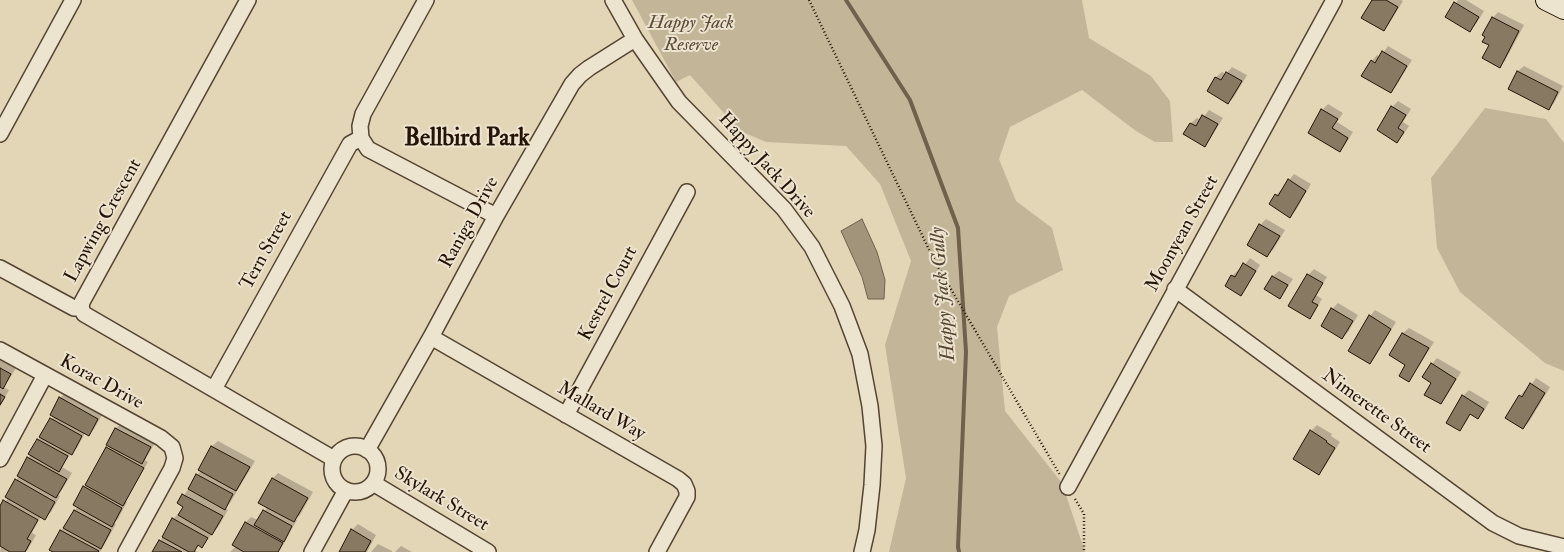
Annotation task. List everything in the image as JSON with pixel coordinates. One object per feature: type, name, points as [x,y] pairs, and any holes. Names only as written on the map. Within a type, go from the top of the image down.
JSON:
[{"type":"street","points":[[0,134],[74,0]]},
{"type":"street","name":"Lapwing Crescent","points":[[248,0],[82,302],[81,308],[84,314],[334,459]]},
{"type":"street","points":[[426,0],[363,114],[360,126],[361,138],[368,149],[496,216]]},
{"type":"street","name":"Happy Jack Drive","points":[[613,0],[635,39],[679,102],[784,209],[812,247],[842,306],[860,354],[870,406],[874,446],[867,530],[862,552]]},
{"type":"street","name":"Moonyean Street","points":[[1068,487],[1334,0]]},
{"type":"street","points":[[1546,0],[1564,10]]},
{"type":"street","name":"Raniga Drive","points":[[367,450],[432,337],[496,216],[572,84],[589,68],[635,39]]},
{"type":"street","name":"Tern Street","points":[[214,389],[350,144],[361,138]]},
{"type":"street","name":"Kestrel Court","points":[[566,415],[687,192]]},
{"type":"street","points":[[0,268],[74,308],[81,308]]},
{"type":"street","name":"Nimerette Street","points":[[1175,289],[1493,523],[1519,536],[1564,548]]},
{"type":"street","name":"Mallard Way","points":[[432,337],[684,484],[687,497],[657,552]]},
{"type":"street","name":"Korac Drive","points":[[0,350],[161,438],[172,447],[175,458],[172,468],[126,552]]},
{"type":"street","points":[[0,459],[45,375]]},
{"type":"street","points":[[352,446],[360,447],[373,455],[378,469],[377,476],[373,483],[361,491],[353,492],[346,490],[335,481],[332,474],[334,459],[345,448],[352,446]]},
{"type":"street","name":"Skylark Street","points":[[373,483],[488,552]]},
{"type":"street","points":[[312,552],[346,490]]},
{"type":"path","points":[[808,0],[935,262],[1084,514],[1084,552]]},
{"type":"green space","name":"Happy Jack Reserve","points":[[632,0],[1082,0],[1089,38],[1151,76],[1170,101],[1173,142],[1155,142],[1136,131],[1082,90],[1010,127],[999,159],[1016,201],[1052,228],[1063,270],[1009,296],[997,327],[1005,411],[1062,483],[1085,552],[889,552],[906,478],[885,345],[911,261],[880,184],[846,146],[766,142],[740,131],[690,75],[676,82]]},
{"type":"green space","points":[[1485,108],[1546,119],[1564,143],[1564,371],[1545,363],[1460,292],[1437,248],[1431,178]]},
{"type":"shaded area","points":[[862,219],[877,252],[885,280],[884,299],[868,299],[862,277],[841,231]]},
{"type":"building","points":[[1372,0],[1386,0],[1398,7],[1384,31],[1361,18]]},
{"type":"building","points":[[1454,2],[1479,17],[1470,32],[1445,17]]},
{"type":"building","points":[[1492,17],[1519,31],[1500,68],[1482,58],[1489,45],[1482,42],[1485,37],[1482,35]]},
{"type":"building","points":[[1382,51],[1407,66],[1391,93],[1361,76],[1371,60],[1375,63]]},
{"type":"building","points":[[1517,71],[1558,92],[1549,110],[1508,89]]},
{"type":"building","points":[[1226,72],[1242,81],[1228,104],[1207,91],[1215,77],[1221,80]]},
{"type":"building","points":[[1391,106],[1406,115],[1398,128],[1404,132],[1397,143],[1377,130]]},
{"type":"building","points":[[1321,109],[1338,119],[1332,128],[1348,138],[1340,152],[1308,133]]},
{"type":"building","points":[[1202,115],[1218,124],[1205,147],[1183,134],[1190,123],[1196,126]]},
{"type":"building","points":[[1288,179],[1306,191],[1290,218],[1269,204],[1275,194],[1278,196]]},
{"type":"building","points":[[1259,224],[1280,236],[1267,257],[1247,245]]},
{"type":"building","points":[[1243,263],[1256,271],[1241,296],[1225,286],[1231,275],[1235,277]]},
{"type":"building","points":[[1307,274],[1323,283],[1312,302],[1318,305],[1310,319],[1288,306]]},
{"type":"building","points":[[1272,276],[1288,285],[1280,299],[1264,289]]},
{"type":"building","points":[[1331,308],[1353,321],[1342,339],[1321,326]]},
{"type":"building","points":[[1369,315],[1391,329],[1370,364],[1348,351]]},
{"type":"building","points":[[1402,333],[1429,348],[1409,382],[1399,376],[1405,365],[1389,355]]},
{"type":"building","points":[[1431,363],[1456,379],[1441,404],[1424,395],[1431,383],[1422,377]]},
{"type":"building","points":[[0,368],[11,374],[3,389],[0,387]]},
{"type":"building","points":[[1530,383],[1545,393],[1523,429],[1505,418],[1519,395],[1522,397]]},
{"type":"building","points":[[0,394],[5,397],[0,405]]},
{"type":"building","points":[[1462,395],[1484,409],[1478,419],[1470,414],[1460,431],[1446,423]]},
{"type":"building","points":[[59,397],[98,419],[89,436],[50,415]]},
{"type":"building","points":[[50,418],[82,436],[72,455],[39,437]]},
{"type":"building","points":[[115,428],[151,447],[142,464],[106,445]]},
{"type":"building","points":[[1310,430],[1335,448],[1319,475],[1293,459]]},
{"type":"building","points":[[37,439],[68,456],[59,472],[28,454]]},
{"type":"building","points":[[211,446],[250,467],[236,491],[198,470]]},
{"type":"building","points":[[106,447],[144,468],[123,506],[85,485]]},
{"type":"building","points":[[27,457],[67,479],[56,498],[17,476]]},
{"type":"building","points":[[196,474],[233,494],[225,510],[188,489]]},
{"type":"building","points":[[272,478],[308,498],[294,522],[258,503]]},
{"type":"building","points":[[15,479],[55,502],[45,520],[5,497]]},
{"type":"building","points":[[83,486],[122,508],[112,527],[73,505]]},
{"type":"building","points":[[182,494],[223,516],[212,535],[178,515],[183,507],[177,503]]},
{"type":"building","points":[[3,500],[38,520],[27,539],[31,541],[25,552],[10,552],[0,546],[0,506]]},
{"type":"building","points":[[74,510],[111,530],[101,549],[63,528]]},
{"type":"building","points":[[263,510],[292,526],[284,542],[254,525]]},
{"type":"building","points":[[172,518],[208,538],[202,548],[198,545],[194,552],[189,552],[162,537]]},
{"type":"building","points":[[245,522],[283,543],[278,552],[244,552],[232,545]]},
{"type":"building","points":[[351,529],[371,541],[365,552],[339,552]]},
{"type":"building","points":[[60,530],[99,551],[53,552],[49,550]]},
{"type":"building","points":[[159,540],[182,552],[152,552]]},
{"type":"waterway","name":"Happy Jack Gully","points":[[846,0],[910,100],[958,228],[966,352],[959,552]]},
{"type":"district","name":"Bellbird Park","points":[[467,140]]}]
